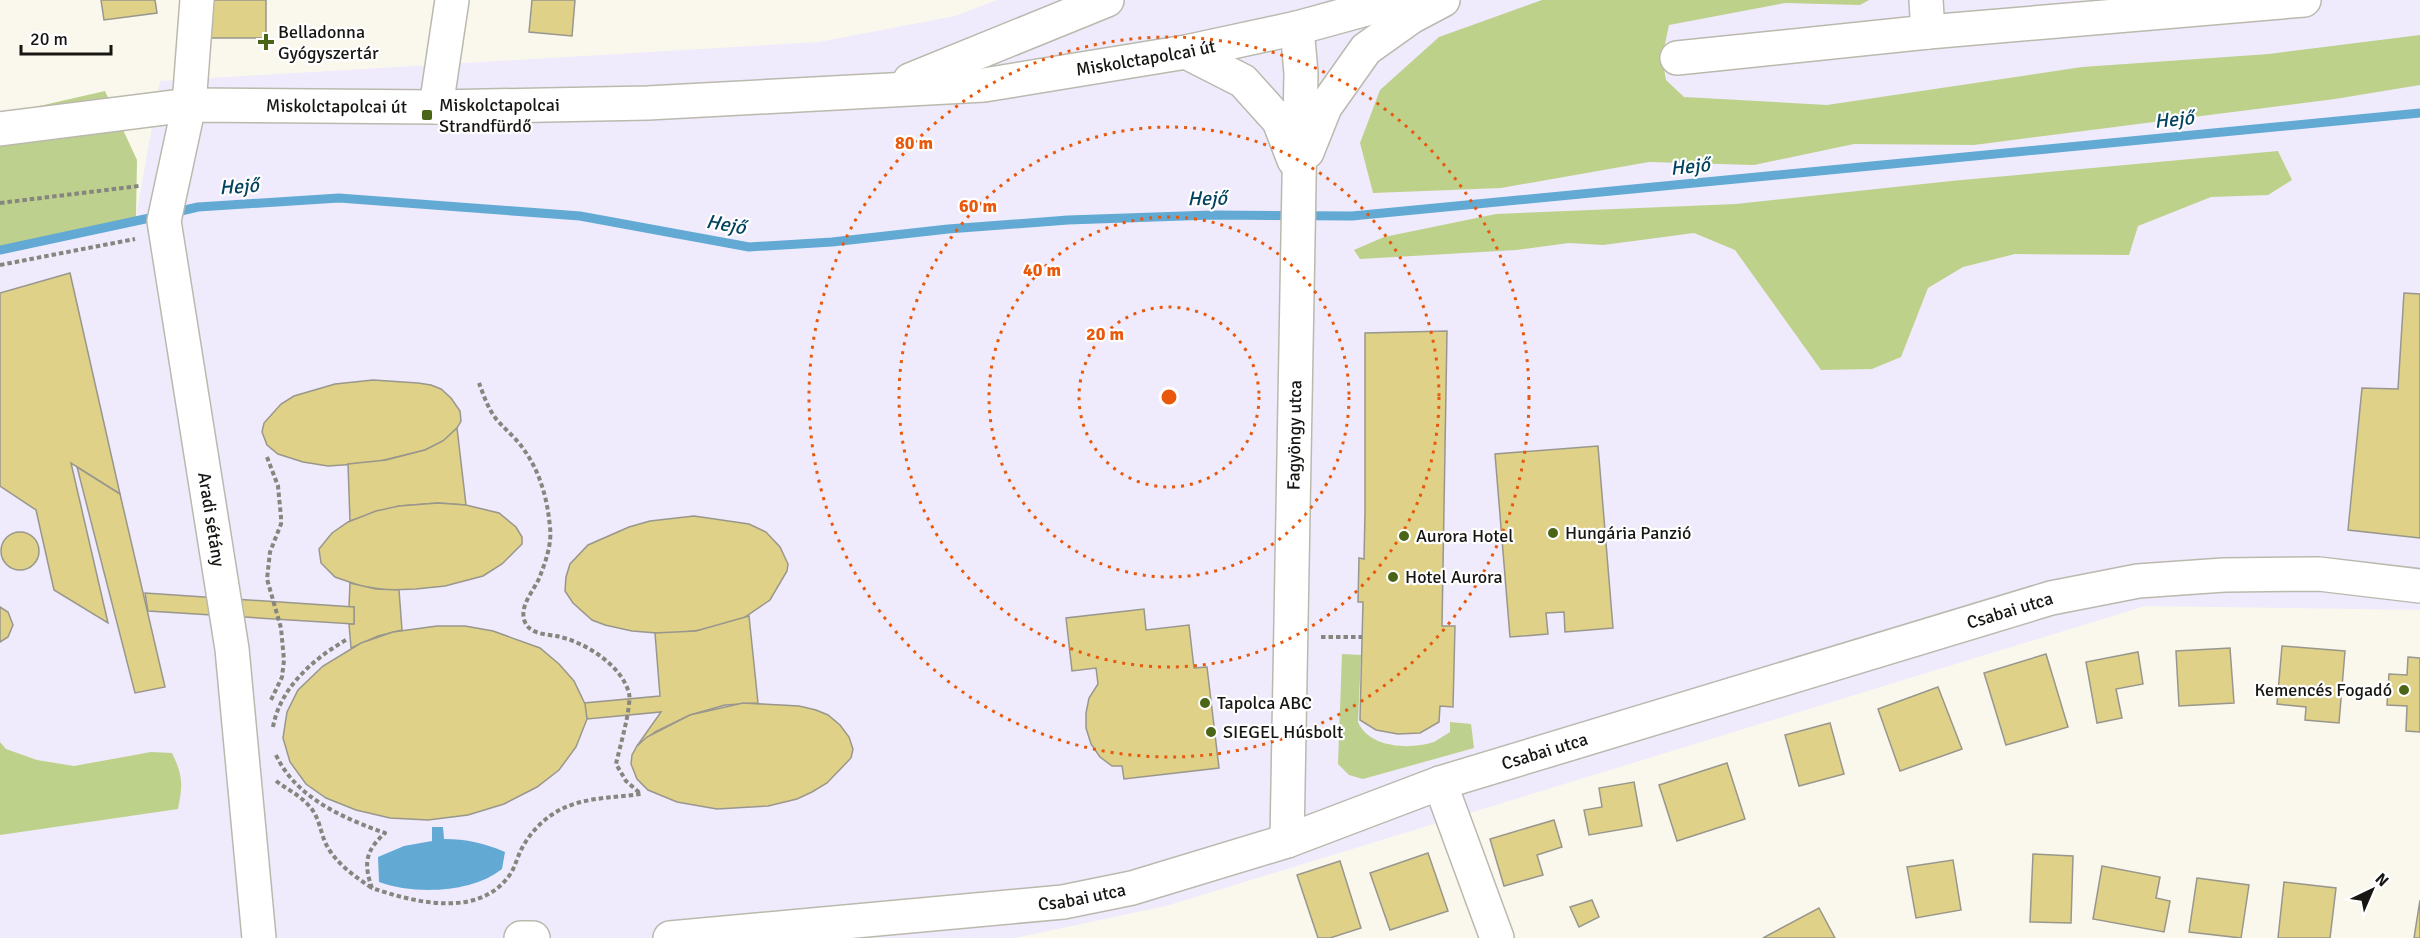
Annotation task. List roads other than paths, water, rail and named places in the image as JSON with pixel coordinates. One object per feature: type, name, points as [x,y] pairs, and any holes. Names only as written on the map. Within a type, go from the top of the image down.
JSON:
[{"type":"street","name":"Aradi sétány","points":[[197,0],[189,105],[164,221],[232,649],[259,938]]},
{"type":"street","points":[[436,107],[452,0]]},
{"type":"street","name":"Miskolctapolcai út","points":[[889,88],[1107,0]]},
{"type":"street","name":"Miskolctapolcai út","points":[[0,129],[189,105],[436,107],[648,103],[889,88],[984,85],[1186,51],[1297,28],[1399,0]]},
{"type":"street","points":[[1298,173],[1325,107],[1366,49],[1411,17],[1443,0]]},
{"type":"street","points":[[1677,58],[1927,16],[2304,0]]},
{"type":"street","name":"Fagyöngy utca","points":[[1287,841],[1301,73],[1297,28]]},
{"type":"street","points":[[1186,51],[1243,81],[1279,121],[1298,173]]},
{"type":"street","name":"Csabai utca","points":[[670,938],[1063,902],[1132,888],[1287,841],[1440,783],[2051,598],[2138,581],[2224,575],[2319,574],[2420,586]]},
{"type":"street","points":[[1440,783],[1497,938]]},
{"type":"street","points":[[521,938],[533,938]]},
{"type":"water","points":[[432,827],[443,827],[444,839],[475,842],[505,852],[502,869],[475,883],[443,889],[409,889],[379,882],[378,857],[404,846],[432,841]]},
{"type":"waterway","name":"Hejő","points":[[172,213],[198,207],[339,198],[580,216],[749,247],[832,242],[948,229],[1068,220],[1212,215],[1352,216],[2420,113]]},
{"type":"waterway","name":"Hejő","points":[[0,250],[159,216]]},
{"type":"place","name":"Belladonna Gyógyszertár","points":[[266,42]]},
{"type":"place","name":"Miskolctapolcai Strandfürdő","points":[[427,115]]},
{"type":"place","name":"Hungária Panzió","points":[[1553,533]]},
{"type":"place","name":"Aurora Hotel","points":[[1404,536]]},
{"type":"place","name":"Hotel Aurora","points":[[1393,577]]},
{"type":"place","name":"Kemencés Fogadó","points":[[2404,690]]},
{"type":"place","name":"Tapolca ABC","points":[[1205,703]]},
{"type":"place","name":"SIEGEL Húsbolt","points":[[1211,732]]}]
